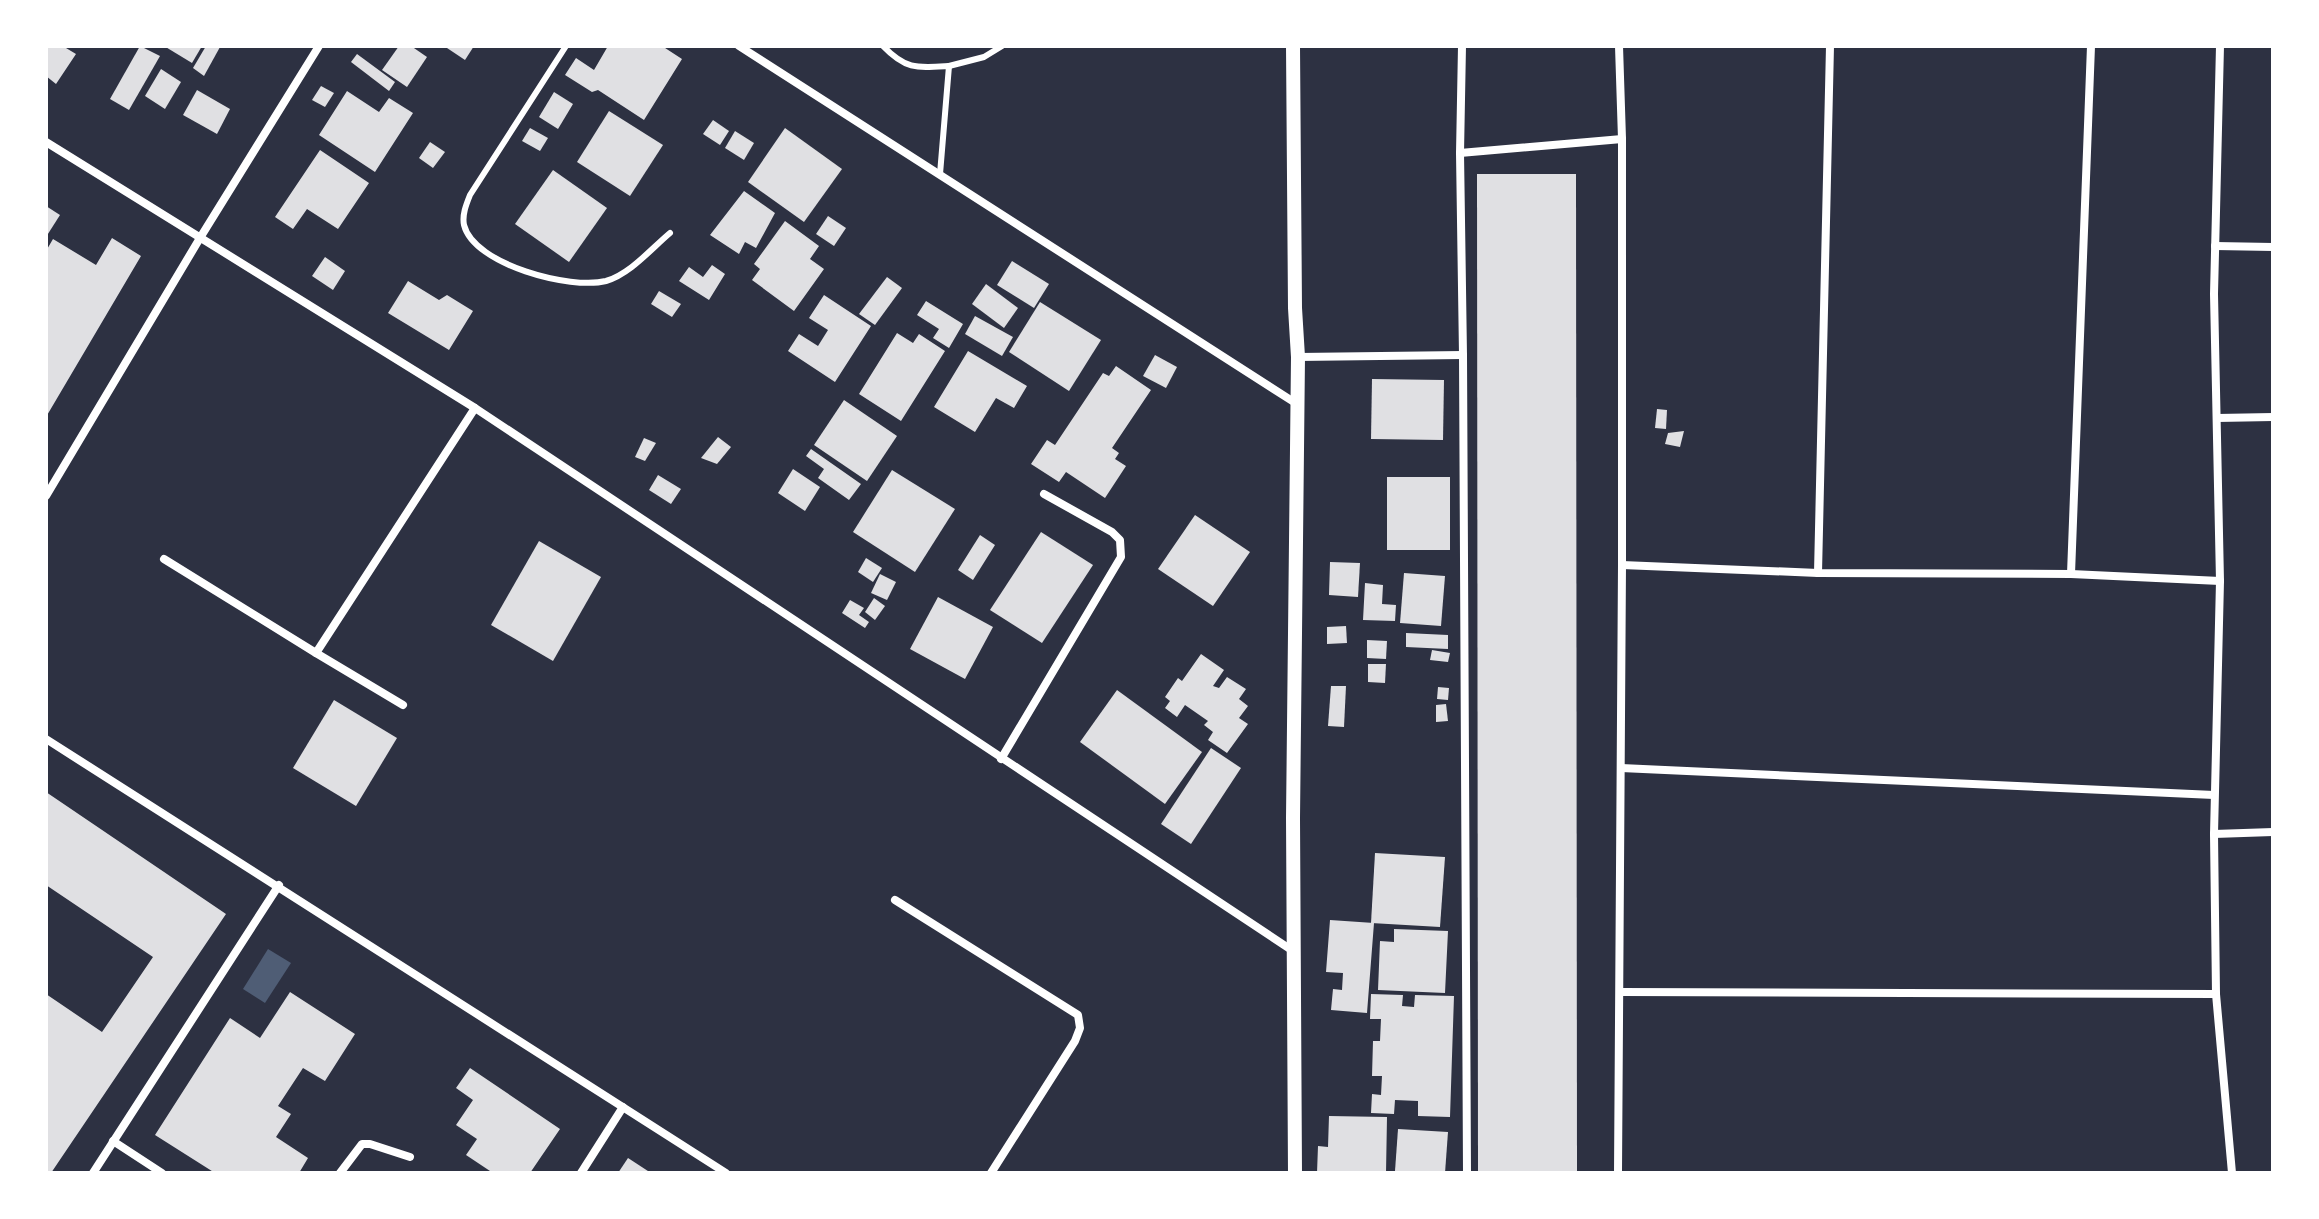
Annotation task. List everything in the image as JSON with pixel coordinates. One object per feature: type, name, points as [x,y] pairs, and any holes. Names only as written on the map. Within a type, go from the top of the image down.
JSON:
[{"type":"street","points":[[46,496],[319,46]]},
{"type":"street","points":[[739,46],[1298,405]]},
{"type":"street","points":[[1293,46],[1298,357],[1293,951],[1295,1173]]},
{"type":"street","points":[[1462,46],[1460,153],[1467,1173]]},
{"type":"street","points":[[1618,1173],[1622,565],[1622,139],[1619,46]]},
{"type":"street","points":[[1818,573],[1830,46]]},
{"type":"street","points":[[2071,574],[2091,46]]},
{"type":"street","points":[[2220,46],[2215,246],[2220,581],[2214,834],[2216,994],[2232,1173]]},
{"type":"street","points":[[1460,153],[1622,139]]},
{"type":"street","points":[[46,142],[475,408],[1293,951]]},
{"type":"street","points":[[2215,246],[2273,247]]},
{"type":"street","points":[[1298,357],[1463,355]]},
{"type":"street","points":[[316,653],[475,408]]},
{"type":"street","points":[[2217,418],[2273,417]]},
{"type":"street","points":[[1001,759],[1121,557],[1120,540],[1112,532],[1044,494]]},
{"type":"street","points":[[164,559],[403,705]]},
{"type":"street","points":[[1622,565],[1818,573],[2071,574],[2220,581]]},
{"type":"street","points":[[46,739],[726,1173]]},
{"type":"street","points":[[1621,768],[2214,795]]},
{"type":"street","points":[[2214,834],[2273,832]]},
{"type":"street","points":[[93,1173],[279,885]]},
{"type":"street","points":[[895,900],[1078,1015],[1080,1028],[1075,1041],[991,1173]]},
{"type":"street","points":[[1621,992],[2216,994]]},
{"type":"street","points":[[581,1173],[623,1107]]},
{"type":"street","points":[[113,1141],[162,1173]]},
{"type":"street","points":[[340,1173],[362,1144],[410,1157]]},
{"type":"lane","points":[[566,46],[470,195],[464,209],[464,224],[470,237],[487,252],[537,276],[564,283],[591,283],[608,281],[623,273],[670,233]]},
{"type":"lane","points":[[883,46],[893,57],[916,68],[949,66],[984,57],[1002,46]]},
{"type":"lane","points":[[940,174],[949,66]]},
{"type":"water","points":[[268,949],[291,963],[265,1003],[243,989]]},
{"type":"building","points":[[46,46],[68,46],[66,48],[76,54],[56,84],[46,76]]},
{"type":"building","points":[[140,46],[160,56],[129,110],[110,99]]},
{"type":"building","points":[[164,46],[202,46],[192,63]]},
{"type":"building","points":[[206,46],[220,47],[204,76],[193,68]]},
{"type":"building","points":[[399,46],[411,46],[427,57],[407,87],[382,70]]},
{"type":"building","points":[[444,46],[474,46],[465,60]]},
{"type":"building","points":[[608,46],[662,46],[682,59],[644,120],[598,90],[592,92],[565,75],[576,58],[594,70]]},
{"type":"building","points":[[357,54],[395,82],[389,91],[351,62]]},
{"type":"building","points":[[161,69],[181,82],[165,109],[145,96]]},
{"type":"building","points":[[321,86],[334,93],[325,107],[312,100]]},
{"type":"building","points":[[197,90],[230,109],[217,134],[183,115]]},
{"type":"building","points":[[347,91],[379,112],[389,98],[413,113],[375,172],[319,135]]},
{"type":"building","points":[[554,92],[573,104],[558,129],[539,117]]},
{"type":"building","points":[[609,111],[663,145],[630,196],[577,162]]},
{"type":"building","points":[[713,120],[729,131],[720,145],[703,134]]},
{"type":"building","points":[[530,128],[548,138],[540,151],[522,141]]},
{"type":"building","points":[[785,128],[842,169],[804,222],[748,182]]},
{"type":"building","points":[[735,131],[754,143],[744,160],[725,148]]},
{"type":"building","points":[[430,142],[445,152],[433,168],[419,158]]},
{"type":"building","points":[[320,150],[369,183],[338,229],[307,209],[293,229],[275,217]]},
{"type":"building","points":[[553,170],[607,208],[569,262],[515,224]]},
{"type":"building","points":[[1477,174],[1576,174],[1577,1173],[1478,1173]]},
{"type":"building","points":[[744,191],[775,213],[756,248],[745,242],[739,254],[710,235]]},
{"type":"building","points":[[46,206],[60,215],[46,237]]},
{"type":"building","points":[[828,216],[846,228],[834,246],[816,234]]},
{"type":"building","points":[[785,221],[819,246],[810,259],[824,269],[794,311],[752,280],[760,269],[754,264]]},
{"type":"building","points":[[112,238],[141,256],[46,417],[46,251],[53,239],[96,265]]},
{"type":"building","points":[[325,257],[345,271],[333,290],[312,276]]},
{"type":"building","points":[[1012,261],[1049,284],[1034,308],[997,285]]},
{"type":"building","points":[[712,265],[725,274],[709,300],[679,281],[689,267],[703,277]]},
{"type":"building","points":[[887,277],[902,288],[875,325],[859,314]]},
{"type":"building","points":[[408,281],[439,300],[447,295],[473,311],[449,350],[388,313]]},
{"type":"building","points":[[986,284],[1018,308],[1004,328],[972,304]]},
{"type":"building","points":[[659,291],[681,304],[672,317],[651,304]]},
{"type":"building","points":[[824,295],[871,326],[835,382],[788,351],[799,334],[818,346],[828,330],[809,318]]},
{"type":"building","points":[[926,301],[963,324],[949,348],[933,338],[939,329],[917,315]]},
{"type":"building","points":[[1040,302],[1101,340],[1069,391],[1009,352]]},
{"type":"building","points":[[975,316],[1013,337],[1002,356],[965,334]]},
{"type":"building","points":[[897,333],[913,343],[919,334],[945,351],[901,421],[859,394]]},
{"type":"building","points":[[968,351],[1027,386],[1014,408],[996,398],[975,432],[934,407]]},
{"type":"building","points":[[1155,355],[1177,367],[1166,388],[1143,376]]},
{"type":"building","points":[[1116,366],[1151,390],[1112,448],[1119,453],[1115,459],[1126,466],[1105,498],[1066,472],[1059,482],[1031,464],[1047,440],[1055,445],[1103,373],[1109,376]]},
{"type":"building","points":[[1372,379],[1444,380],[1443,440],[1371,439]]},
{"type":"building","points":[[844,400],[897,436],[867,481],[814,445]]},
{"type":"building","points":[[1657,409],[1667,410],[1666,429],[1655,428]]},
{"type":"building","points":[[1684,431],[1680,447],[1665,444],[1668,433]]},
{"type":"building","points":[[718,437],[731,447],[717,464],[701,458]]},
{"type":"building","points":[[644,438],[656,443],[645,461],[635,457]]},
{"type":"building","points":[[811,449],[861,484],[849,500],[818,478],[824,469],[806,456]]},
{"type":"building","points":[[793,469],[820,487],[805,511],[778,493]]},
{"type":"building","points":[[892,470],[955,509],[915,572],[853,532]]},
{"type":"building","points":[[658,475],[681,489],[671,504],[649,490]]},
{"type":"building","points":[[1387,477],[1450,477],[1450,550],[1387,550]]},
{"type":"building","points":[[1195,515],[1250,552],[1213,606],[1158,569]]},
{"type":"building","points":[[1041,532],[1093,565],[1042,643],[990,610]]},
{"type":"building","points":[[980,535],[995,545],[973,580],[958,570]]},
{"type":"building","points":[[539,541],[601,577],[553,661],[491,625]]},
{"type":"building","points":[[866,558],[882,568],[873,582],[858,572]]},
{"type":"building","points":[[1330,562],[1360,563],[1358,597],[1329,595]]},
{"type":"building","points":[[1404,573],[1445,576],[1441,626],[1400,623]]},
{"type":"building","points":[[880,574],[896,582],[887,600],[871,593]]},
{"type":"building","points":[[1365,583],[1383,585],[1382,604],[1396,605],[1395,621],[1363,620]]},
{"type":"building","points":[[938,597],[993,627],[965,679],[910,649]]},
{"type":"building","points":[[874,598],[885,606],[875,620],[865,612]]},
{"type":"building","points":[[850,600],[864,608],[859,615],[869,622],[865,628],[842,613]]},
{"type":"building","points":[[1346,626],[1347,643],[1327,644],[1327,627]]},
{"type":"building","points":[[1406,633],[1448,635],[1448,649],[1406,647]]},
{"type":"building","points":[[1367,640],[1387,641],[1386,659],[1367,658]]},
{"type":"building","points":[[1432,650],[1450,653],[1448,662],[1430,660]]},
{"type":"building","points":[[1201,654],[1224,670],[1213,686],[1219,688],[1227,677],[1246,689],[1239,699],[1248,706],[1239,718],[1248,724],[1227,753],[1208,740],[1213,732],[1204,725],[1208,721],[1185,705],[1177,717],[1165,708],[1170,701],[1165,697],[1178,678],[1182,681]]},
{"type":"building","points":[[1368,664],[1386,664],[1385,683],[1368,682]]},
{"type":"building","points":[[1331,686],[1346,686],[1344,727],[1328,726]]},
{"type":"building","points":[[1438,687],[1449,688],[1448,700],[1437,699]]},
{"type":"building","points":[[1117,690],[1202,752],[1165,804],[1080,742]]},
{"type":"building","points":[[334,700],[397,738],[356,806],[293,768]]},
{"type":"building","points":[[1446,704],[1448,721],[1436,722],[1436,705]]},
{"type":"building","points":[[1211,748],[1241,768],[1191,844],[1161,824]]},
{"type":"building","points":[[46,792],[226,914],[51,1173],[46,1173],[46,994],[102,1032],[153,957],[46,885]]},
{"type":"building","points":[[1375,853],[1445,857],[1440,927],[1371,923]]},
{"type":"building","points":[[1330,920],[1374,923],[1367,1013],[1331,1010],[1333,989],[1342,990],[1343,973],[1326,972]]},
{"type":"building","points":[[1394,929],[1448,931],[1445,993],[1378,990],[1380,941],[1394,942]]},
{"type":"building","points":[[290,992],[355,1034],[325,1081],[303,1068],[278,1106],[291,1114],[276,1137],[308,1158],[299,1173],[215,1173],[155,1135],[230,1018],[260,1038]]},
{"type":"building","points":[[1371,994],[1403,995],[1402,1006],[1414,1007],[1415,995],[1454,996],[1450,1117],[1418,1116],[1418,1101],[1395,1100],[1394,1114],[1371,1113],[1372,1094],[1381,1095],[1382,1076],[1372,1076],[1373,1041],[1380,1041],[1381,1019],[1370,1019]]},
{"type":"building","points":[[470,1068],[560,1129],[530,1173],[493,1173],[466,1155],[477,1139],[456,1125],[473,1100],[456,1088]]},
{"type":"building","points":[[1329,1116],[1387,1117],[1386,1173],[1317,1173],[1318,1146],[1328,1147]]},
{"type":"building","points":[[1398,1129],[1448,1132],[1445,1173],[1395,1171]]},
{"type":"building","points":[[628,1158],[651,1173],[618,1173]]}]
